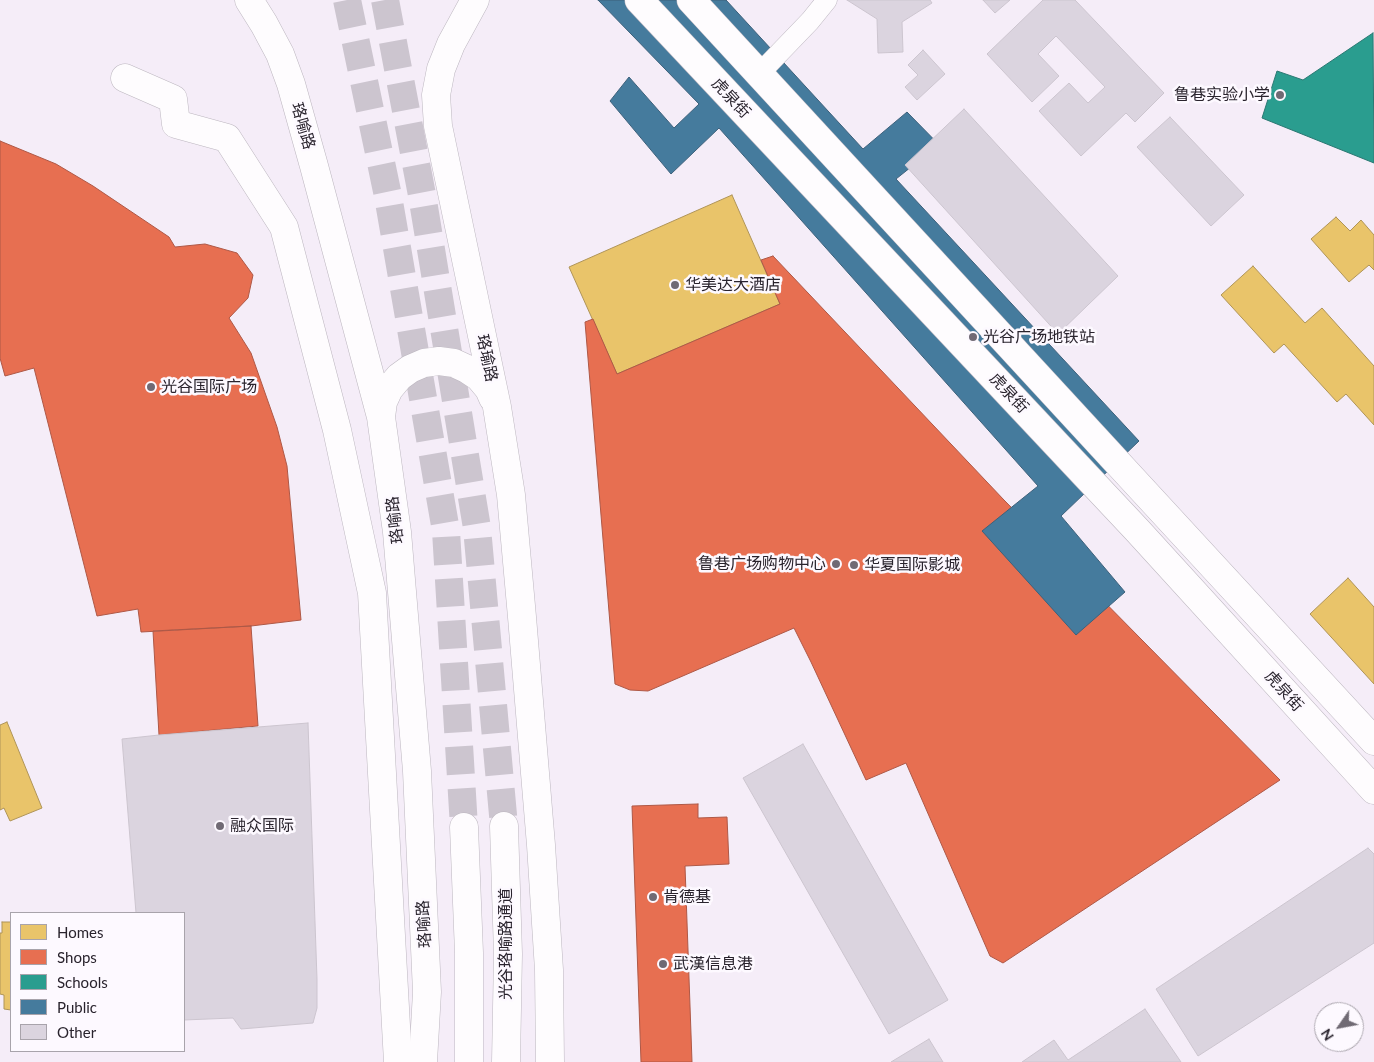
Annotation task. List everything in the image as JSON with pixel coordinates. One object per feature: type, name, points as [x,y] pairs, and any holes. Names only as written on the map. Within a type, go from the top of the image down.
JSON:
[{"type":"main road","name":"珞喻路","points":[[250,0],[280,54],[291,84],[381,417],[397,532],[417,771],[427,992],[423,1062]]},
{"type":"main road","name":"珞瑜路","points":[[475,0],[451,44],[441,69],[436,95],[438,126],[498,406],[511,495],[542,845],[548,960],[550,1062]]},
{"type":"main road","name":"虎泉街","points":[[639,0],[1137,530],[1374,790]]},
{"type":"main road","name":"虎泉街","points":[[690,0],[1374,741]]},
{"type":"main road","points":[[125,78],[173,99],[176,124],[227,138],[284,227],[338,430],[372,593],[398,1062]]},
{"type":"main road","points":[[381,417],[383,402],[389,389],[399,378],[410,369],[424,363],[439,361],[454,363],[467,369],[479,378],[489,389],[498,406]]},
{"type":"main road","name":"光谷珞喻路通道","points":[[504,826],[508,954],[506,1062]]},
{"type":"main road","points":[[464,828],[469,953],[469,1062]]},
{"type":"street","points":[[759,74],[827,0]]},
{"type":"building: Homes","name":"华美达大酒店","points":[[732,195],[780,304],[617,374],[569,267]]},
{"type":"building: Homes","points":[[1336,217],[1350,231],[1361,220],[1374,235],[1374,270],[1369,265],[1349,282],[1311,239]]},
{"type":"building: Homes","points":[[1253,266],[1305,323],[1322,308],[1374,366],[1374,425],[1346,394],[1337,402],[1284,344],[1274,353],[1221,295]]},
{"type":"building: Homes","points":[[1348,578],[1374,607],[1374,684],[1310,614]]},
{"type":"building: Homes","points":[[7,722],[42,808],[10,821],[4,808],[0,810],[0,725]]},
{"type":"building: Homes","points":[[2,922],[10,922],[10,1010],[4,1009],[4,995],[0,994],[0,933],[2,933]]},
{"type":"building: Shops","name":"光谷国际广场","points":[[0,141],[56,164],[93,186],[169,237],[175,247],[205,244],[237,253],[253,275],[248,298],[229,318],[251,353],[277,427],[287,466],[301,620],[251,626],[141,632],[138,609],[97,616],[34,368],[5,376],[0,358]]},
{"type":"building: Shops","name":"鲁巷广场购物中心","points":[[773,256],[1004,500],[1280,780],[1003,963],[990,956],[906,763],[866,780],[794,628],[648,691],[630,690],[615,684],[585,322],[593,319],[617,374],[780,304],[761,260]]},
{"type":"building: Shops","points":[[251,626],[258,726],[159,735],[153,631]]},
{"type":"building: Shops","name":"武漢信息港","points":[[698,804],[698,818],[727,817],[729,864],[685,866],[692,1062],[641,1062],[632,806]]},
{"type":"building: Schools","points":[[1373,33],[1374,163],[1262,118],[1277,71],[1303,80]]},
{"type":"building: Public","name":"光谷广场地铁站","points":[[598,0],[726,0],[863,149],[907,112],[1004,211],[981,232],[916,163],[896,179],[1139,441],[1061,516],[1125,592],[1076,635],[982,531],[1038,486],[719,128],[671,174],[610,101],[629,77],[674,128],[699,104]]},
{"type":"building: Other","points":[[847,0],[930,0],[932,3],[902,22],[903,52],[878,53],[877,19]]},
{"type":"building: Other","points":[[983,0],[1010,0],[995,13]]},
{"type":"building: Other","points":[[1043,0],[1075,0],[1164,93],[1135,122],[1126,113],[1081,156],[1039,111],[1069,83],[1088,103],[1105,87],[1056,36],[1038,54],[1059,76],[1032,102],[987,54]]},
{"type":"building: Other","points":[[923,50],[945,74],[917,100],[905,87],[918,75],[908,65]]},
{"type":"building: Other","points":[[964,109],[1118,276],[1058,334],[905,165]]},
{"type":"building: Other","points":[[1170,117],[1244,195],[1211,226],[1137,147]]},
{"type":"building: Other","name":"融众国际","points":[[308,723],[317,979],[317,1008],[313,1023],[241,1029],[233,1018],[185,1020],[185,912],[136,912],[122,739]]},
{"type":"building: Other","points":[[803,744],[948,1000],[889,1034],[743,778]]},
{"type":"building: Other","points":[[1368,848],[1374,854],[1374,943],[1198,1056],[1156,989]]},
{"type":"building: Other","points":[[1145,1009],[1181,1062],[1022,1062],[1054,1040],[1068,1060]]},
{"type":"building: Other","points":[[929,1039],[943,1062],[891,1062]]},
{"type":"tunnel","points":[[347,0],[388,196],[446,531],[464,827]]},
{"type":"tunnel","points":[[385,0],[422,195],[477,528],[504,826]]},
{"type":"place","name":"鲁巷实验小学","points":[[1280,95]]},
{"type":"place","name":"华美达大酒店","points":[[675,285]]},
{"type":"place","name":"光谷广场地铁站","points":[[973,337]]},
{"type":"place","name":"光谷国际广场","points":[[151,387]]},
{"type":"place","name":"鲁巷广场购物中心","points":[[836,564]]},
{"type":"place","name":"华夏国际影城","points":[[854,565]]},
{"type":"place","name":"融众国际","points":[[220,826]]},
{"type":"place","name":"肯德基","points":[[653,897]]},
{"type":"place","name":"武漢信息港","points":[[663,964]]}]
